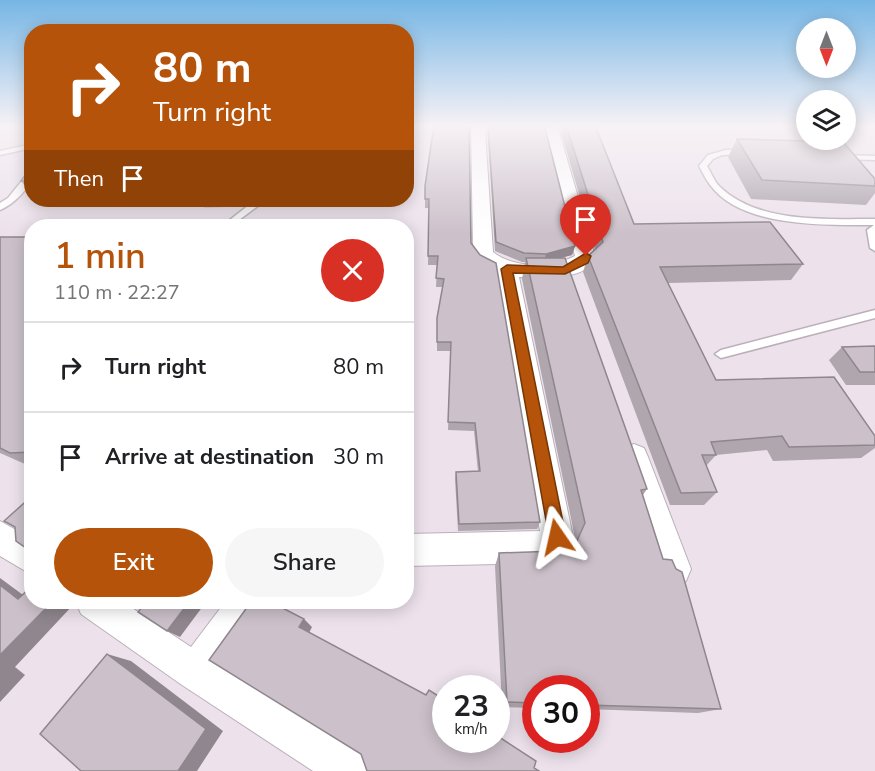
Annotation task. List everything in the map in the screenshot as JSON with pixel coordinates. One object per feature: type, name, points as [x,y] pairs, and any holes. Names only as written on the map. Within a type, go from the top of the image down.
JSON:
[{"type":"street","points":[[479,161],[483,252],[487,258],[507,269],[572,281],[586,256],[560,161]]},
{"type":"street","points":[[414,550],[548,547],[555,544],[557,537],[507,269]]},
{"type":"street","points":[[627,436],[674,569]]},
{"type":"street","points":[[0,537],[24,554]]},
{"type":"street","points":[[103,609],[195,672],[350,771]]},
{"type":"street","points":[[195,672],[241,609]]},
{"type":"lane","points":[[706,161],[703,166],[706,176],[716,189],[729,199],[770,214],[822,222],[875,222]]},
{"type":"lane","points":[[0,207],[11,200],[24,184]]},
{"type":"lane","points":[[235,219],[252,207]]},
{"type":"lane","points":[[875,227],[872,230],[875,248]]},
{"type":"lane","points":[[721,354],[875,314]]},
{"type":"building","points":[[429,161],[470,161],[471,243],[480,255],[496,263],[540,522],[459,524],[456,472],[480,471],[475,423],[448,422],[451,342],[437,342],[437,318],[444,279],[436,278],[438,256],[428,256],[429,199],[425,199]]},
{"type":"building","points":[[490,161],[553,161],[575,246],[546,254],[524,253],[496,242]]},
{"type":"building","points":[[577,161],[609,161],[634,224],[770,222],[803,264],[660,267],[716,380],[834,377],[875,436],[875,445],[789,447],[782,436],[711,442],[716,455],[702,455],[717,492],[681,493],[588,256],[603,242]]},
{"type":"building","points":[[750,161],[859,161],[875,179],[875,186],[762,180]]},
{"type":"building","points":[[0,237],[24,237],[24,452],[10,453],[0,448]]},
{"type":"building","points":[[526,258],[565,258],[647,489],[641,490],[663,559],[672,560],[676,569],[682,572],[721,709],[600,705],[600,675],[522,675],[522,703],[510,702],[510,675],[506,675],[499,553],[557,551],[576,543],[585,523]]},
{"type":"building","points":[[875,346],[875,372],[860,372],[842,347]]},
{"type":"building","points":[[24,503],[24,546],[16,541],[15,527],[4,521]]},
{"type":"building","points":[[0,585],[18,599],[24,593],[24,609],[45,609],[0,655]]},
{"type":"building","points":[[140,609],[184,609],[167,631],[138,612]]},
{"type":"building","points":[[246,609],[285,609],[304,619],[299,627],[426,695],[429,690],[432,692],[432,753],[510,753],[510,744],[536,761],[534,768],[539,771],[367,771],[361,754],[209,660]]},
{"type":"building","points":[[107,654],[206,729],[178,771],[81,771],[40,734]]},
{"type":"route","points":[[557,537],[507,269],[565,270],[585,261],[586,256]]}]
